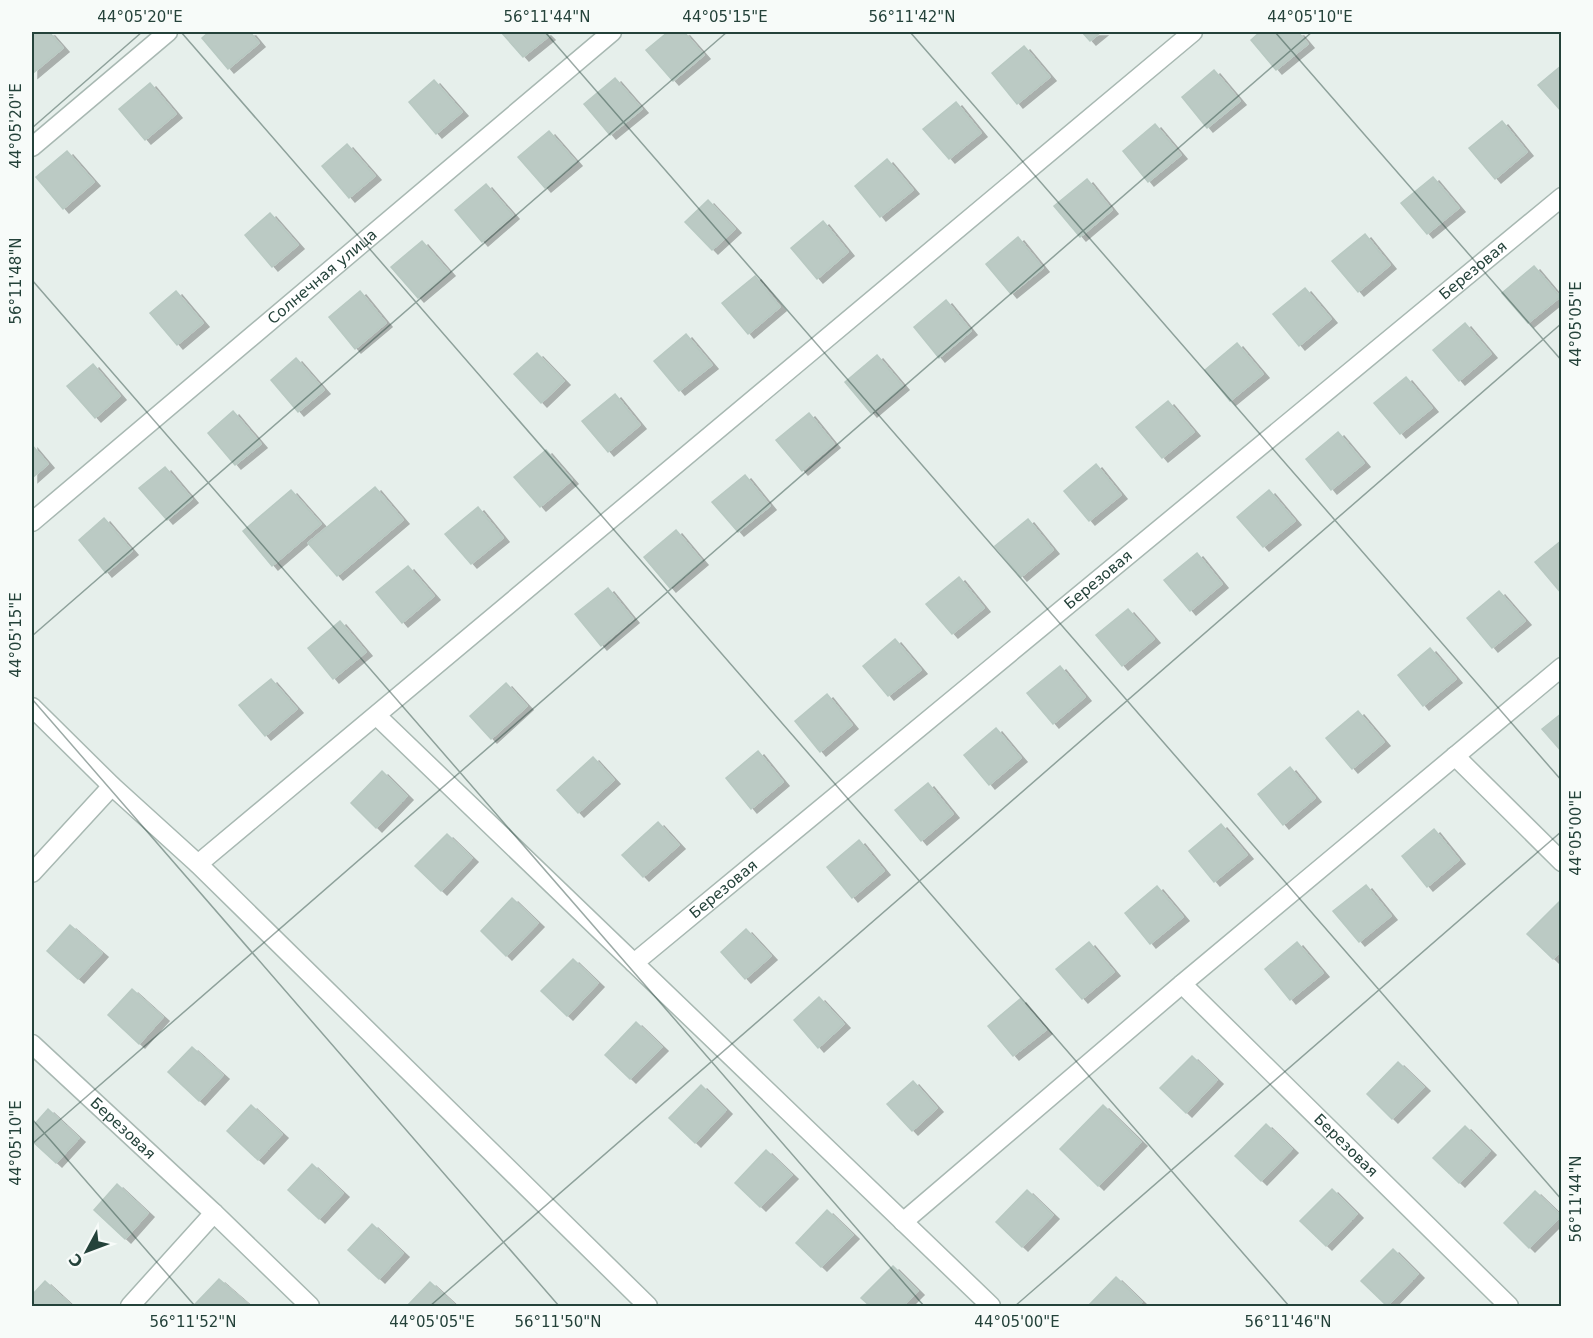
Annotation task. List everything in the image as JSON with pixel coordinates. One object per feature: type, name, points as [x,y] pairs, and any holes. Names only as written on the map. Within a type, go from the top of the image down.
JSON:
[{"type":"street","points":[[32,147],[168,32]]},
{"type":"street","name":"Солнечная улица","points":[[32,522],[612,32]]},
{"type":"street","points":[[198,864],[1193,32]]},
{"type":"street","name":"Березовая","points":[[634,963],[1562,197]]},
{"type":"street","points":[[903,1222],[1182,984],[1562,667]]},
{"type":"street","points":[[32,708],[112,786],[198,864],[648,1306]]},
{"type":"street","points":[[377,716],[991,1306]]},
{"type":"street","points":[[1455,756],[1562,862]]},
{"type":"street","points":[[32,873],[112,786]]},
{"type":"street","name":"Березовая","points":[[1182,984],[1509,1306]]},
{"type":"street","name":"Березовая","points":[[32,1044],[214,1213],[310,1306]]},
{"type":"street","points":[[130,1306],[214,1213]]},
{"type":"building","points":[[32,32],[49,32],[63,48],[32,74]]},
{"type":"building","points":[[209,32],[250,32],[259,43],[228,69],[202,38]]},
{"type":"building","points":[[501,32],[545,32],[549,36],[523,57]]},
{"type":"building","points":[[668,32],[684,32],[704,55],[673,81],[646,50]]},
{"type":"building","points":[[1082,32],[1101,32],[1090,41]]},
{"type":"building","points":[[1260,32],[1298,32],[1308,44],[1276,70],[1251,40]]},
{"type":"building","points":[[1024,46],[1050,77],[1017,104],[992,73]]},
{"type":"building","points":[[1562,65],[1562,112],[1538,85]]},
{"type":"building","points":[[1214,70],[1240,101],[1207,128],[1182,97]]},
{"type":"building","points":[[615,78],[642,109],[610,135],[584,104]]},
{"type":"building","points":[[434,80],[462,112],[436,134],[409,102]]},
{"type":"building","points":[[150,83],[176,114],[145,140],[119,109]]},
{"type":"building","points":[[956,102],[981,133],[949,159],[923,129]]},
{"type":"building","points":[[1502,121],[1527,152],[1495,179],[1469,148]]},
{"type":"building","points":[[1155,124],[1181,155],[1148,182],[1123,151]]},
{"type":"building","points":[[549,131],[576,162],[545,188],[518,157]]},
{"type":"building","points":[[347,144],[375,176],[349,198],[322,166]]},
{"type":"building","points":[[67,151],[94,182],[63,209],[36,177]]},
{"type":"building","points":[[887,159],[913,190],[880,217],[855,186]]},
{"type":"building","points":[[1433,177],[1459,208],[1427,234],[1401,203]]},
{"type":"building","points":[[1087,179],[1112,210],[1080,237],[1054,206]]},
{"type":"building","points":[[486,184],[513,215],[482,242],[455,210]]},
{"type":"building","points":[[708,200],[735,229],[712,250],[685,222]]},
{"type":"building","points":[[270,213],[298,245],[272,267],[245,235]]},
{"type":"building","points":[[823,221],[848,252],[817,279],[791,248]]},
{"type":"building","points":[[1365,234],[1390,265],[1358,292],[1332,261]]},
{"type":"building","points":[[1018,237],[1043,268],[1011,294],[986,264]]},
{"type":"building","points":[[422,241],[449,272],[418,298],[391,267]]},
{"type":"building","points":[[1534,266],[1560,297],[1528,323],[1502,293]]},
{"type":"building","points":[[755,276],[780,307],[748,334],[722,303]]},
{"type":"building","points":[[1305,288],[1331,319],[1299,346],[1273,314]]},
{"type":"building","points":[[176,291],[203,323],[177,345],[150,313]]},
{"type":"building","points":[[360,291],[386,323],[355,349],[329,317]]},
{"type":"building","points":[[946,300],[971,331],[939,358],[914,327]]},
{"type":"building","points":[[1465,323],[1491,354],[1459,381],[1433,350]]},
{"type":"building","points":[[686,334],[712,365],[679,391],[654,361]]},
{"type":"building","points":[[1237,343],[1263,374],[1230,401],[1205,370]]},
{"type":"building","points":[[537,353],[564,381],[541,403],[514,374]]},
{"type":"building","points":[[877,355],[903,386],[871,413],[845,382]]},
{"type":"building","points":[[296,358],[324,390],[298,412],[271,380]]},
{"type":"building","points":[[93,364],[120,396],[95,418],[67,386]]},
{"type":"building","points":[[1406,377],[1432,408],[1400,434],[1374,403]]},
{"type":"building","points":[[615,394],[640,425],[608,452],[582,421]]},
{"type":"building","points":[[1168,401],[1194,432],[1162,458],[1136,427]]},
{"type":"building","points":[[233,411],[261,444],[235,465],[208,433]]},
{"type":"building","points":[[809,413],[834,444],[802,471],[776,440]]},
{"type":"building","points":[[1338,432],[1364,463],[1331,490],[1306,459]]},
{"type":"building","points":[[32,445],[48,464],[32,478]]},
{"type":"building","points":[[546,450],[572,480],[540,507],[514,477]]},
{"type":"building","points":[[1096,464],[1121,495],[1089,521],[1064,491]]},
{"type":"building","points":[[165,467],[192,499],[167,520],[139,488]]},
{"type":"building","points":[[745,475],[770,506],[738,532],[712,502]]},
{"type":"building","points":[[375,487],[403,520],[337,576],[308,543]]},
{"type":"building","points":[[291,490],[321,524],[272,566],[243,531]]},
{"type":"building","points":[[1269,490],[1295,521],[1263,547],[1237,517]]},
{"type":"building","points":[[478,507],[503,538],[471,564],[445,534]]},
{"type":"building","points":[[104,518],[132,551],[106,573],[79,540]]},
{"type":"building","points":[[1028,519],[1053,550],[1021,577],[995,546]]},
{"type":"building","points":[[676,530],[702,561],[670,588],[644,557]]},
{"type":"building","points":[[1562,540],[1562,592],[1561,593],[1535,562]]},
{"type":"building","points":[[1197,553],[1222,584],[1190,611],[1164,580]]},
{"type":"building","points":[[408,566],[434,596],[402,623],[376,592]]},
{"type":"building","points":[[959,577],[984,608],[952,634],[926,604]]},
{"type":"building","points":[[608,588],[633,619],[601,646],[575,614]]},
{"type":"building","points":[[1499,591],[1525,621],[1492,648],[1467,618]]},
{"type":"building","points":[[1128,609],[1154,639],[1122,666],[1096,635]]},
{"type":"building","points":[[340,621],[366,652],[333,679],[308,648]]},
{"type":"building","points":[[895,639],[921,670],[888,696],[863,666]]},
{"type":"building","points":[[1430,648],[1456,679],[1423,706],[1398,675]]},
{"type":"building","points":[[1060,666],[1085,697],[1053,724],[1027,693]]},
{"type":"building","points":[[271,679],[297,709],[265,736],[239,705]]},
{"type":"building","points":[[506,683],[527,706],[491,739],[470,716]]},
{"type":"building","points":[[827,694],[852,725],[820,752],[795,721]]},
{"type":"building","points":[[1358,711],[1384,742],[1352,769],[1326,738]]},
{"type":"building","points":[[1562,713],[1562,752],[1542,729]]},
{"type":"building","points":[[996,728],[1021,758],[989,785],[964,755]]},
{"type":"building","points":[[758,751],[783,782],[751,809],[726,778]]},
{"type":"building","points":[[593,757],[614,780],[578,813],[557,790]]},
{"type":"building","points":[[1290,767],[1315,798],[1283,825],[1258,794]]},
{"type":"building","points":[[382,771],[407,796],[376,828],[351,803]]},
{"type":"building","points":[[928,783],[953,814],[921,841],[895,810]]},
{"type":"building","points":[[658,822],[679,845],[643,877],[622,855]]},
{"type":"building","points":[[1221,824],[1247,855],[1214,882],[1189,851]]},
{"type":"building","points":[[1434,829],[1459,860],[1427,887],[1402,856]]},
{"type":"building","points":[[447,834],[472,858],[441,891],[415,866]]},
{"type":"building","points":[[859,840],[884,871],[852,898],[827,867]]},
{"type":"building","points":[[1366,885],[1391,916],[1359,942],[1333,911]]},
{"type":"building","points":[[1157,886],[1183,917],[1150,944],[1125,913]]},
{"type":"building","points":[[512,898],[538,923],[506,956],[481,931]]},
{"type":"building","points":[[1559,902],[1562,905],[1562,950],[1553,959],[1527,934]]},
{"type":"building","points":[[70,925],[102,953],[78,979],[47,951]]},
{"type":"building","points":[[746,929],[771,956],[745,979],[721,952]]},
{"type":"building","points":[[1089,942],[1114,972],[1082,999],[1056,969]]},
{"type":"building","points":[[1297,942],[1323,973],[1290,1000],[1265,969]]},
{"type":"building","points":[[573,959],[598,983],[567,1016],[541,991]]},
{"type":"building","points":[[132,989],[163,1017],[139,1044],[108,1015]]},
{"type":"building","points":[[819,997],[844,1024],[818,1048],[794,1020]]},
{"type":"building","points":[[1020,999],[1046,1030],[1013,1056],[988,1026]]},
{"type":"building","points":[[636,1022],[662,1047],[630,1079],[605,1055]]},
{"type":"building","points":[[192,1047],[223,1075],[199,1101],[168,1072]]},
{"type":"building","points":[[1192,1056],[1217,1080],[1186,1113],[1160,1088]]},
{"type":"building","points":[[1398,1062],[1424,1087],[1392,1119],[1367,1094]]},
{"type":"building","points":[[913,1081],[937,1108],[912,1131],[887,1104]]},
{"type":"building","points":[[701,1085],[726,1110],[695,1143],[669,1118]]},
{"type":"building","points":[[251,1105],[282,1134],[258,1160],[227,1131]]},
{"type":"building","points":[[1103,1105],[1141,1142],[1098,1186],[1060,1149]]},
{"type":"building","points":[[48,1109],[79,1138],[56,1163],[32,1141],[32,1127]]},
{"type":"building","points":[[1266,1124],[1292,1149],[1261,1181],[1235,1156]]},
{"type":"building","points":[[1465,1126],[1490,1151],[1459,1183],[1433,1158]]},
{"type":"building","points":[[766,1150],[792,1175],[760,1207],[735,1183]]},
{"type":"building","points":[[312,1164],[343,1193],[319,1219],[288,1190]]},
{"type":"building","points":[[117,1184],[148,1213],[125,1239],[94,1210]]},
{"type":"building","points":[[1332,1189],[1357,1214],[1326,1246],[1300,1221]]},
{"type":"building","points":[[1027,1190],[1053,1215],[1022,1247],[996,1222]]},
{"type":"building","points":[[1535,1191],[1561,1216],[1529,1248],[1504,1223]]},
{"type":"building","points":[[827,1210],[853,1235],[821,1267],[796,1243]]},
{"type":"building","points":[[372,1224],[403,1253],[379,1279],[348,1250]]},
{"type":"building","points":[[1393,1249],[1418,1274],[1387,1306],[1361,1281]]},
{"type":"building","points":[[893,1266],[918,1291],[903,1306],[870,1306],[861,1298]]},
{"type":"building","points":[[1116,1277],[1142,1302],[1138,1306],[1088,1306]]},
{"type":"building","points":[[219,1279],[250,1306],[198,1306],[195,1304]]},
{"type":"building","points":[[45,1281],[72,1306],[32,1306],[32,1295]]},
{"type":"building","points":[[430,1282],[456,1306],[407,1306]]}]
